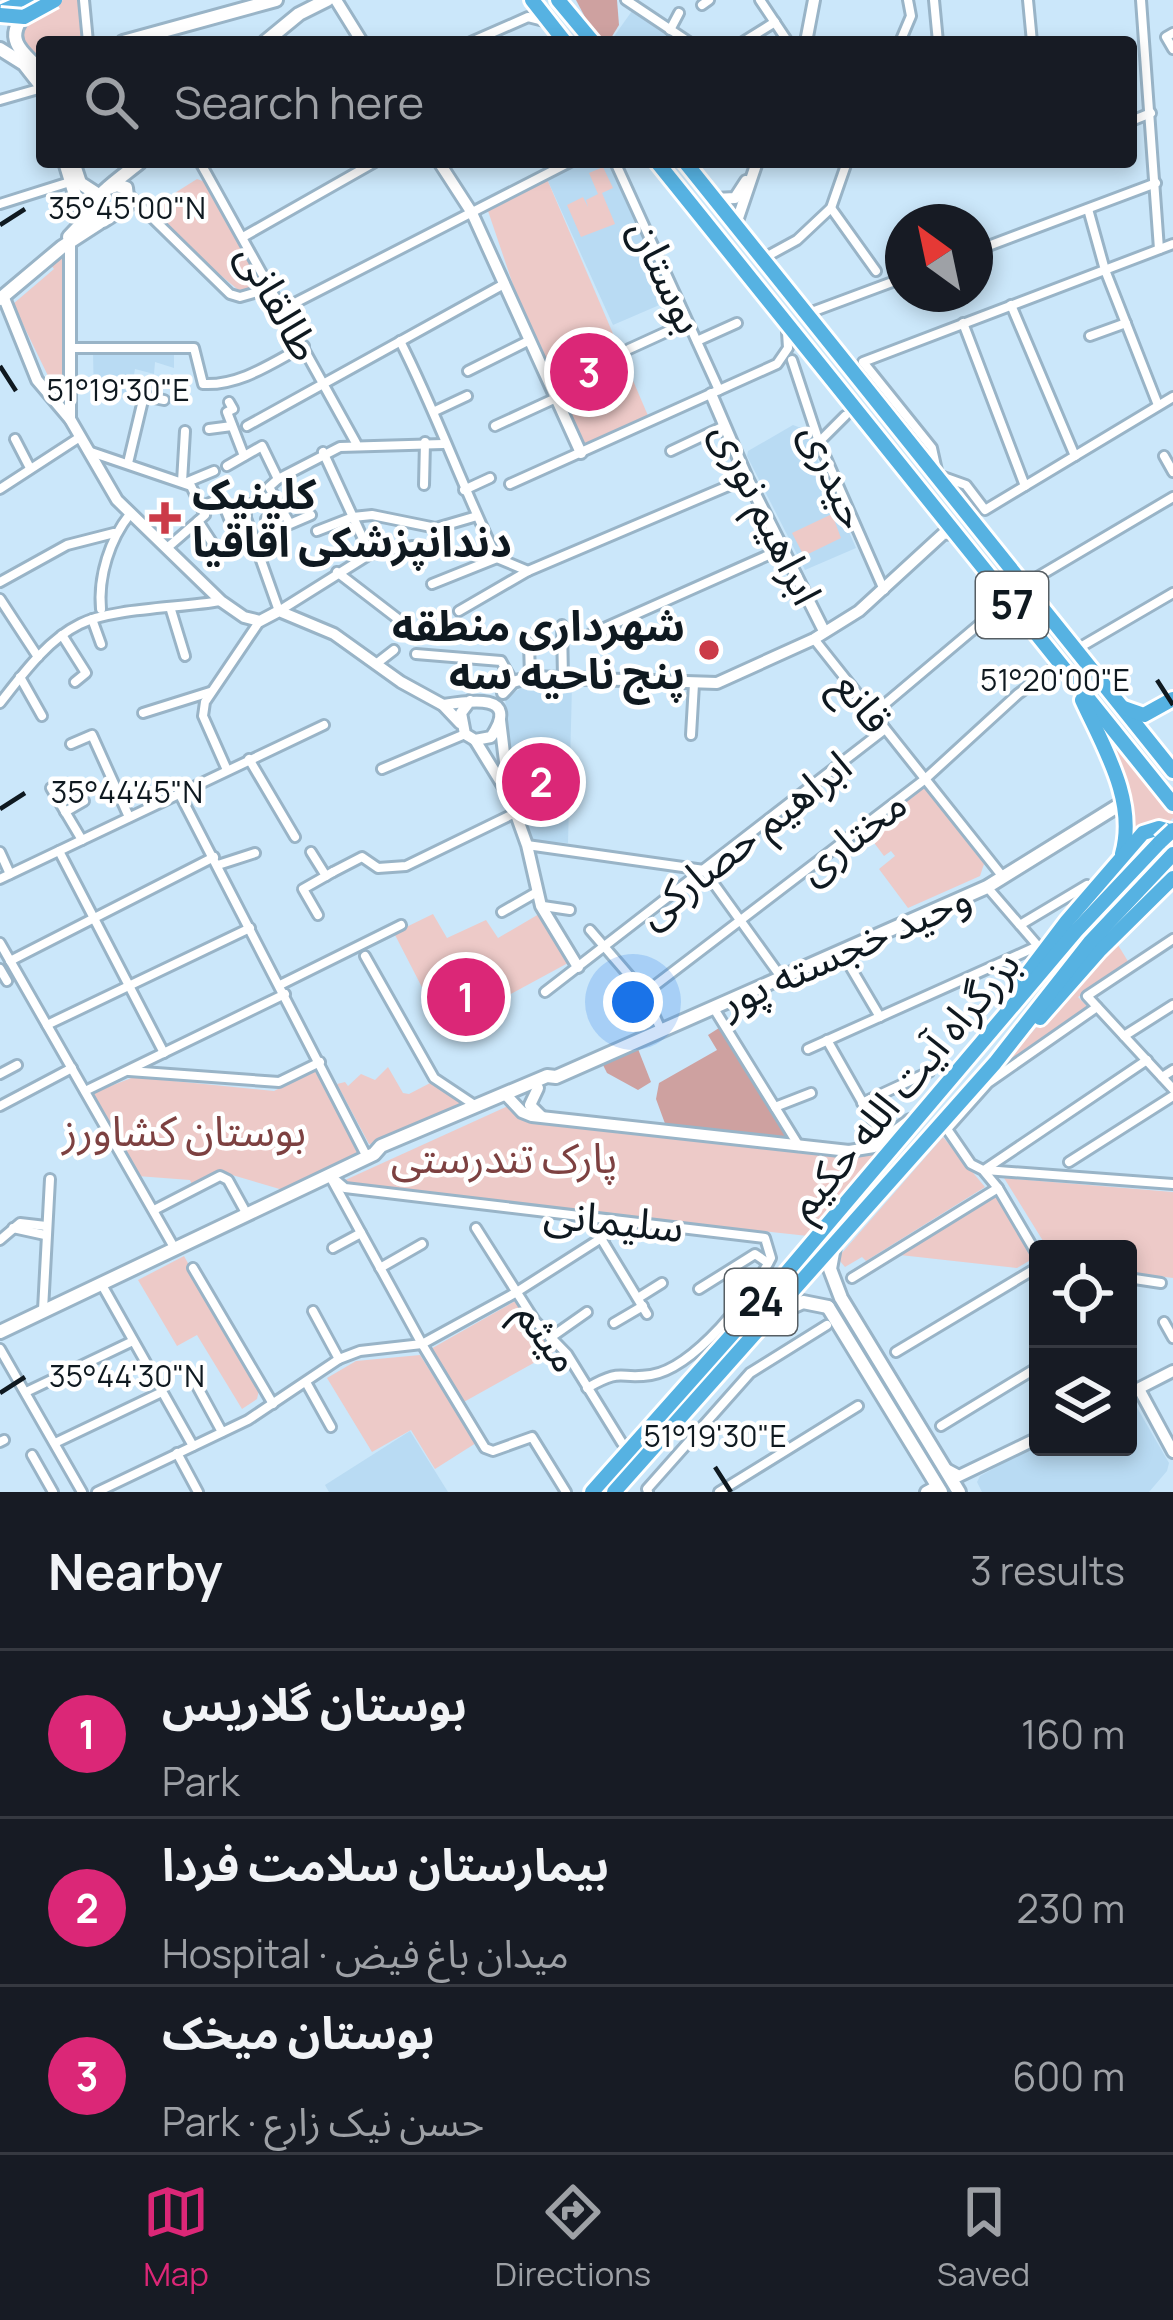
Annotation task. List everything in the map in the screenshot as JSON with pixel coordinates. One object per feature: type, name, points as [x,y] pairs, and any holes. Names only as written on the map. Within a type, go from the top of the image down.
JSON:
[{"type":"highway","points":[[0,14],[28,0]]},
{"type":"highway","points":[[0,14],[24,16],[52,0]]},
{"type":"highway","points":[[532,0],[561,36]]},
{"type":"highway","points":[[558,0],[589,36]]},
{"type":"highway","points":[[572,0],[591,36]]},
{"type":"highway","name":"57","points":[[662,168],[1173,804]]},
{"type":"highway","name":"57","points":[[690,168],[1173,771]]},
{"type":"highway","points":[[819,364],[834,366],[836,349]]},
{"type":"highway","points":[[844,394],[845,379],[862,381]]},
{"type":"highway","points":[[1076,685],[1124,802],[1127,836],[1120,859]]},
{"type":"highway","points":[[1119,706],[1144,715],[1173,699]]},
{"type":"highway","points":[[982,1041],[1053,939],[1144,832],[1159,827],[1173,831]]},
{"type":"highway","name":"بزرگراه آیت الله حکیم","points":[[592,1492],[776,1285],[1076,931],[1173,831]]},
{"type":"highway","name":"بزرگراه آیت الله حکیم","points":[[614,1492],[995,1063],[1090,942],[1172,855]]},
{"type":"highway","points":[[995,1063],[1170,884]]},
{"type":"main road","points":[[36,65],[17,47],[16,28],[27,13],[52,0]]},
{"type":"main road","points":[[145,36],[275,0]]},
{"type":"main road","points":[[270,36],[304,0]]},
{"type":"main road","points":[[272,36],[327,0]]},
{"type":"main road","points":[[0,49],[36,66]]},
{"type":"main road","points":[[71,168],[79,208],[94,220]]},
{"type":"main road","points":[[94,220],[88,207],[134,168]]},
{"type":"main road","points":[[2,299],[94,220],[125,208],[139,168]]},
{"type":"main road","points":[[74,181],[105,192],[117,185],[129,194]]},
{"type":"main road","name":"وحید خجسته پور","points":[[370,1155],[383,1154],[987,886],[1124,802]]},
{"type":"main road","name":"وحید خجسته پور","points":[[0,1332],[381,1146],[538,1088],[556,1076]]},
{"type":"main road","points":[[837,1241],[830,1269],[841,1298],[959,1492]]},
{"type":"main road","points":[[841,1298],[830,1294],[828,1307],[935,1490]]},
{"type":"main road","points":[[757,1330],[788,1306],[810,1302],[828,1307]]},
{"type":"street","points":[[83,0],[87,36]]},
{"type":"street","points":[[336,0],[358,36]]},
{"type":"street","points":[[626,0],[680,36]]},
{"type":"street","points":[[760,0],[784,36]]},
{"type":"street","points":[[807,36],[814,0]]},
{"type":"street","points":[[903,36],[911,16],[908,0]]},
{"type":"street","points":[[934,0],[937,36]]},
{"type":"street","points":[[1028,0],[1031,36]]},
{"type":"street","points":[[1141,0],[1159,249]]},
{"type":"street","points":[[670,30],[679,13]]},
{"type":"street","points":[[485,36],[528,17],[551,23]]},
{"type":"street","points":[[752,36],[775,22]]},
{"type":"street","points":[[1170,36],[1173,49]]},
{"type":"street","points":[[0,100],[36,90]]},
{"type":"street","points":[[1137,119],[1151,113]]},
{"type":"street","name":"طالقانی","points":[[207,168],[356,443]]},
{"type":"street","points":[[243,237],[364,168]]},
{"type":"street","points":[[443,168],[472,213],[580,453]]},
{"type":"street","points":[[283,309],[558,168]]},
{"type":"street","name":"بوستان","points":[[618,168],[697,341],[715,392]]},
{"type":"street","points":[[714,199],[735,198],[753,168]]},
{"type":"street","points":[[736,224],[755,168]]},
{"type":"street","points":[[764,258],[797,240],[832,208],[846,168]]},
{"type":"street","points":[[0,204],[74,181]]},
{"type":"street","points":[[993,244],[1156,183]]},
{"type":"street","points":[[129,194],[230,294],[241,297],[271,288]]},
{"type":"street","points":[[832,208],[876,271]]},
{"type":"street","points":[[1088,209],[1105,270],[1158,406]]},
{"type":"street","points":[[66,244],[70,419]]},
{"type":"street","points":[[1173,244],[863,362],[932,448],[938,475],[966,485],[985,510],[1173,398]]},
{"type":"street","points":[[248,426],[505,284]]},
{"type":"street","points":[[809,313],[885,285]]},
{"type":"street","points":[[2,299],[37,380],[70,419],[117,500],[221,601],[244,617],[260,620]]},
{"type":"street","points":[[1011,305],[1075,456]]},
{"type":"street","points":[[510,484],[781,360],[790,338],[784,319]]},
{"type":"street","points":[[697,341],[737,322]]},
{"type":"street","points":[[629,349],[686,323]]},
{"type":"street","points":[[963,323],[1025,486]]},
{"type":"street","points":[[1090,336],[1126,323]]},
{"type":"street","points":[[468,371],[530,340]]},
{"type":"street","points":[[400,341],[497,558],[528,571]]},
{"type":"street","points":[[69,348],[194,348],[203,384],[217,385],[234,382],[304,346]]},
{"type":"street","name":"حیدری","points":[[792,360],[819,442],[884,591]]},
{"type":"street","name":"ابراهیم نوری","points":[[715,392],[724,426],[819,635]]},
{"type":"street","points":[[128,463],[139,395],[164,400]]},
{"type":"street","points":[[435,411],[467,396]]},
{"type":"street","points":[[495,426],[556,398]]},
{"type":"street","points":[[229,402],[233,409],[227,412],[244,456]]},
{"type":"street","points":[[819,442],[845,416]]},
{"type":"street","points":[[209,428],[232,426]]},
{"type":"street","points":[[671,451],[724,426]]},
{"type":"street","points":[[166,549],[205,515],[186,484],[185,431]]},
{"type":"street","points":[[0,488],[80,437]]},
{"type":"street","points":[[15,439],[30,468]]},
{"type":"street","points":[[424,484],[425,442]]},
{"type":"street","points":[[311,515],[290,524],[269,487],[323,452],[356,443],[443,444]]},
{"type":"street","points":[[227,466],[262,446],[278,479]]},
{"type":"street","points":[[89,452],[186,484],[214,471]]},
{"type":"street","points":[[323,452],[370,554]]},
{"type":"street","points":[[1164,456],[1173,472]]},
{"type":"street","points":[[464,490],[490,478]]},
{"type":"street","points":[[459,611],[528,571],[747,478]]},
{"type":"street","points":[[273,495],[246,504],[246,515],[279,611],[334,634],[443,706],[467,732],[509,795]]},
{"type":"street","points":[[1024,585],[1173,497]]},
{"type":"street","points":[[201,507],[220,498],[230,521],[246,515]]},
{"type":"street","points":[[266,519],[282,511]]},
{"type":"street","points":[[101,609],[99,594],[114,533],[130,514]]},
{"type":"street","points":[[317,531],[372,515],[436,528],[477,516]]},
{"type":"street","points":[[198,521],[214,544]]},
{"type":"street","points":[[0,582],[67,545],[114,533]]},
{"type":"street","points":[[578,967],[541,906],[509,795],[500,716],[503,694],[513,682],[530,677],[717,683],[819,635],[884,591],[944,534],[953,533]]},
{"type":"street","points":[[227,770],[202,716],[205,702],[260,620],[370,554],[412,546]]},
{"type":"street","points":[[591,634],[782,549]]},
{"type":"street","points":[[432,584],[497,558]]},
{"type":"street","points":[[337,572],[415,632]]},
{"type":"street","points":[[1076,650],[1173,593]]},
{"type":"street","points":[[0,599],[38,657]]},
{"type":"street","points":[[0,703],[62,635],[92,619],[221,601]]},
{"type":"street","points":[[873,714],[1000,607],[1016,610]]},
{"type":"street","points":[[171,610],[185,656]]},
{"type":"street","points":[[92,619],[100,644]]},
{"type":"street","points":[[562,625],[563,678]]},
{"type":"street","points":[[62,635],[86,673],[75,682]]},
{"type":"street","name":"قانع","points":[[819,635],[885,730],[1003,877]]},
{"type":"street","points":[[530,642],[530,677]]},
{"type":"street","points":[[376,664],[394,650]]},
{"type":"street","points":[[416,654],[501,661],[513,682]]},
{"type":"street","name":"مختاری","points":[[615,1016],[924,780],[1051,670]]},
{"type":"street","points":[[20,677],[42,716]]},
{"type":"street","points":[[0,679],[8,693]]},
{"type":"street","points":[[691,735],[694,684]]},
{"type":"street","points":[[143,713],[213,691]]},
{"type":"street","points":[[443,706],[503,694]]},
{"type":"street","points":[[475,700],[500,716]]},
{"type":"street","points":[[467,732],[461,713],[475,700]]},
{"type":"street","points":[[382,769],[467,732],[491,737],[500,716]]},
{"type":"street","points":[[0,879],[324,725]]},
{"type":"street","name":"ابراهیم حصارکی","points":[[545,992],[885,730]]},
{"type":"street","points":[[71,744],[92,735],[129,818]]},
{"type":"street","points":[[249,759],[295,837]]},
{"type":"street","points":[[51,788],[82,840]]},
{"type":"street","points":[[179,793],[370,1155]]},
{"type":"street","points":[[65,812],[84,801]]},
{"type":"street","points":[[318,915],[303,890],[362,857],[378,868],[406,866],[515,813]]},
{"type":"street","points":[[527,845],[704,870],[781,977]]},
{"type":"street","points":[[59,851],[164,1053]]},
{"type":"street","points":[[1,852],[10,874]]},
{"type":"street","points":[[311,852],[332,873]]},
{"type":"street","points":[[10,961],[216,861],[255,853]]},
{"type":"street","points":[[1020,925],[1087,885]]},
{"type":"street","points":[[808,1049],[1038,946],[987,886]]},
{"type":"street","points":[[502,912],[537,892]]},
{"type":"street","points":[[541,906],[569,910]]},
{"type":"street","points":[[85,1091],[400,925]]},
{"type":"street","points":[[47,1025],[250,928]]},
{"type":"street","points":[[590,930],[644,994],[661,1030]]},
{"type":"street","points":[[1069,1162],[1173,1092],[1087,996],[1173,939]]},
{"type":"street","points":[[0,943],[175,1249]]},
{"type":"street","points":[[841,951],[880,1017]]},
{"type":"street","points":[[365,956],[434,1078],[477,1107]]},
{"type":"street","points":[[0,969],[8,981]]},
{"type":"street","points":[[1124,1036],[1173,1004]]},
{"type":"street","points":[[713,1007],[800,1147]]},
{"type":"street","points":[[1097,1007],[988,1083],[947,1129],[971,1164],[983,1170],[1173,1184]]},
{"type":"street","points":[[827,1040],[881,1136]]},
{"type":"street","points":[[983,1170],[1147,1060]]},
{"type":"street","points":[[128,1071],[278,1082],[320,1062]]},
{"type":"street","points":[[0,1075],[17,1065]]},
{"type":"street","points":[[0,1106],[72,1068]]},
{"type":"street","points":[[1162,1077],[1173,1070]]},
{"type":"street","points":[[862,1103],[928,1072]]},
{"type":"street","points":[[538,1088],[530,1105],[544,1118]]},
{"type":"street","points":[[775,1107],[811,1093]]},
{"type":"street","points":[[508,1098],[526,1114],[544,1118],[850,1151],[874,1147],[926,1107]]},
{"type":"street","points":[[983,1170],[1029,1241]]},
{"type":"street","points":[[329,1175],[485,1448],[493,1451],[532,1437],[566,1492]]},
{"type":"street","name":"سلیمانی","points":[[329,1175],[345,1188],[760,1235],[771,1248],[768,1264]]},
{"type":"street","points":[[154,1210],[220,1177],[228,1180],[244,1209]]},
{"type":"street","points":[[43,1311],[50,1179]]},
{"type":"street","points":[[852,1278],[998,1188]]},
{"type":"street","points":[[590,1219],[595,1225],[592,1246]]},
{"type":"street","points":[[97,1492],[273,1404],[339,1359],[360,1351],[422,1345],[515,1294],[626,1222]]},
{"type":"street","points":[[0,1240],[13,1228],[46,1231]]},
{"type":"street","name":"میثم","points":[[476,1228],[515,1294],[567,1354],[622,1443]]},
{"type":"street","points":[[333,1248],[361,1232]]},
{"type":"street","points":[[602,1240],[643,1306]]},
{"type":"street","points":[[380,1268],[422,1244]]},
{"type":"street","points":[[587,1388],[616,1373],[654,1374],[705,1344],[757,1285],[768,1264],[755,1254],[698,1289]]},
{"type":"street","points":[[193,1268],[273,1404]]},
{"type":"street","points":[[896,1352],[1029,1273]]},
{"type":"street","points":[[1137,1279],[1161,1283]]},
{"type":"street","points":[[614,1323],[643,1306],[662,1283]]},
{"type":"street","points":[[101,1284],[193,1446]]},
{"type":"street","points":[[313,1311],[339,1359]]},
{"type":"street","points":[[550,1338],[587,1312]]},
{"type":"street","points":[[1164,1322],[1173,1338]]},
{"type":"street","points":[[648,1491],[750,1373],[827,1325]]},
{"type":"street","points":[[26,1392],[133,1341]]},
{"type":"street","points":[[0,1349],[82,1492]]},
{"type":"street","points":[[1137,1390],[1173,1371]]},
{"type":"street","points":[[941,1426],[1029,1372]]},
{"type":"street","points":[[307,1384],[331,1427]]},
{"type":"street","points":[[197,1386],[222,1432]]},
{"type":"street","points":[[55,1443],[162,1392]]},
{"type":"street","points":[[1137,1398],[1173,1452]]},
{"type":"street","points":[[719,1492],[858,1406]]},
{"type":"street","points":[[944,1468],[959,1476],[1029,1442]]},
{"type":"street","points":[[177,1454],[198,1492]]},
{"type":"street","points":[[32,1455],[53,1492]]},
{"type":"shaded area","points":[[576,0],[617,0],[619,25],[612,36],[595,36]]},
{"type":"shaded area","points":[[632,11],[672,36],[614,36]]},
{"type":"shaded area","points":[[568,168],[614,168],[671,300],[613,325],[547,179]]},
{"type":"shaded area","points":[[93,352],[174,352],[174,368],[155,362],[154,374],[135,369],[130,398],[110,394],[94,400]]},
{"type":"shaded area","points":[[793,425],[804,429],[856,548],[805,570],[747,456]]},
{"type":"shaded area","points":[[531,682],[572,686],[568,843],[534,841],[515,812],[505,698]]},
{"type":"shaded area","points":[[719,1028],[791,1143],[667,1129],[656,1099],[659,1083],[717,1050],[708,1035]]},
{"type":"shaded area","points":[[638,1049],[651,1082],[638,1090],[607,1073],[603,1065]]},
{"type":"shaded area","points":[[1137,1408],[1169,1463],[1149,1492],[982,1492],[977,1482],[1029,1449],[1029,1456],[1137,1456]]},
{"type":"shaded area","points":[[410,1431],[448,1492],[329,1492],[325,1485]]},
{"type":"green space","points":[[63,0],[81,0],[84,36],[36,36],[36,57],[23,52],[18,28]]},
{"type":"green space","points":[[603,168],[613,188],[602,193],[615,224],[581,237],[567,205],[583,197],[588,207],[586,200],[598,194],[589,173]]},
{"type":"green space","points":[[197,179],[205,182],[260,282],[242,293],[191,251],[151,208]]},
{"type":"green space","points":[[547,179],[649,418],[582,447],[527,326],[487,208]]},
{"type":"green space","points":[[66,250],[64,394],[56,399],[46,387],[51,382],[13,304],[54,269],[51,265]]},
{"type":"green space","points":[[832,514],[841,538],[804,556],[792,533]]},
{"type":"green space","points":[[1089,709],[1173,810],[1167,824],[1147,824],[1130,838]]},
{"type":"green space","points":[[924,787],[984,864],[980,876],[908,908],[879,869],[895,856],[891,851],[884,856],[866,832]]},
{"type":"green space","points":[[433,914],[447,938],[486,920],[498,938],[539,914],[568,963],[444,1030],[394,933]]},
{"type":"green space","points":[[1115,940],[1129,963],[1078,997],[1089,1008],[997,1071]]},
{"type":"green space","points":[[388,1067],[403,1093],[434,1081],[467,1107],[369,1144],[337,1084],[348,1086],[361,1074],[375,1080]]},
{"type":"green space","name":"بوستان کشاورز","points":[[319,1068],[357,1153],[283,1190],[222,1172],[192,1185],[190,1180],[137,1176],[90,1094],[134,1077],[274,1091]]},
{"type":"green space","name":"پارک تندرستی","points":[[508,1106],[529,1119],[853,1157],[870,1152],[898,1132],[808,1236],[352,1186],[343,1181]]},
{"type":"green space","points":[[943,1137],[985,1187],[866,1261],[862,1257],[845,1267],[841,1254]]},
{"type":"green space","points":[[1004,1178],[1173,1192],[1173,1278],[1137,1273],[1137,1240],[1042,1240]]},
{"type":"green space","points":[[996,1197],[1029,1250],[1029,1261],[1017,1268],[900,1255]]},
{"type":"green space","points":[[184,1256],[259,1390],[257,1399],[242,1409],[197,1335],[177,1346],[138,1280]]},
{"type":"green space","points":[[517,1300],[557,1350],[462,1403],[429,1350]]},
{"type":"green space","points":[[420,1355],[476,1443],[435,1469],[411,1430],[372,1452],[327,1378],[356,1361]]},
{"type":"place","name":"بوستان میخک","points":[[589,372]]},
{"type":"place","name":"کلینیک دندانپزشکی اقاقیا","points":[[165,518]]},
{"type":"place","name":"شهرداری منطقه پنج ناحیه سه","points":[[709,650]]},
{"type":"place","name":"بیمارستان سلامت فردا","points":[[541,782]]},
{"type":"place","name":"بوستان گلاریس","points":[[466,997]]}]
